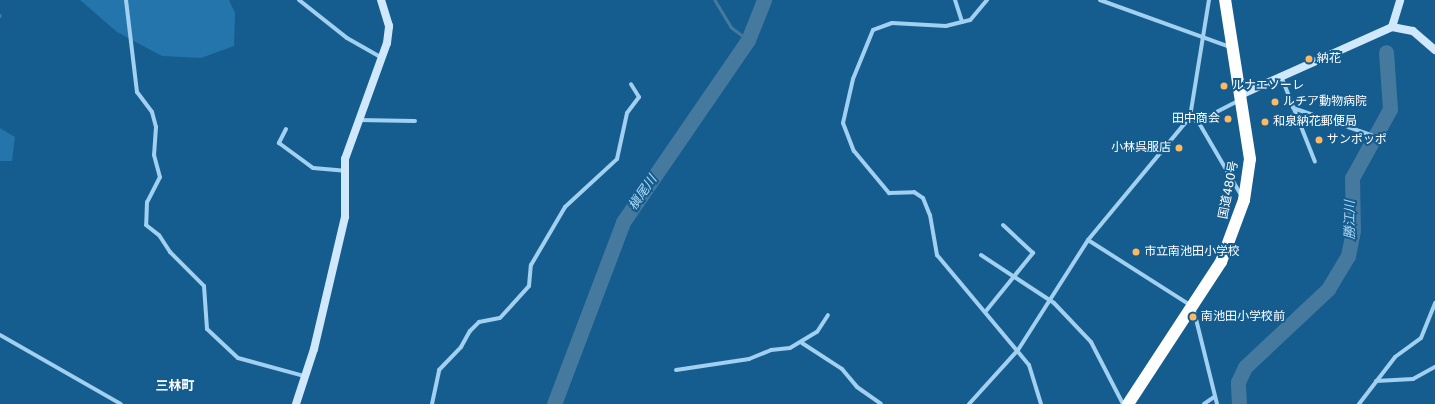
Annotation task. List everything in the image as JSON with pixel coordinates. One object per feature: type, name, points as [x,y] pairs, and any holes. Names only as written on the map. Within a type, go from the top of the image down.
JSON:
[{"type":"highway","name":"国道480号","points":[[1128,404],[1193,307],[1228,249],[1244,200],[1250,159],[1231,47],[1225,0]]},
{"type":"street","points":[[126,0],[137,92],[152,112],[156,127],[154,155],[160,177],[147,202],[146,225],[159,235],[170,252],[204,286],[207,329],[238,358],[304,376]]},
{"type":"street","points":[[299,0],[347,38],[382,58]]},
{"type":"street","points":[[296,404],[314,349],[345,217],[345,171],[358,120],[382,58],[389,26],[381,0]]},
{"type":"street","points":[[955,0],[962,22]]},
{"type":"street","points":[[987,0],[970,20],[946,26],[892,23],[873,30],[852,79],[843,123],[854,151],[889,193],[914,192],[923,198],[930,215],[937,254],[1030,365],[1041,404]]},
{"type":"street","points":[[1100,0],[1204,39],[1231,47]]},
{"type":"street","points":[[969,404],[1018,350],[1048,299],[1088,240],[1190,117],[1204,39],[1209,0]]},
{"type":"street","points":[[1392,27],[1400,0]]},
{"type":"street","points":[[1190,117],[1201,120],[1237,103],[1240,95],[1392,27],[1413,30],[1435,50]]},
{"type":"street","points":[[1282,76],[1315,162]]},
{"type":"street","points":[[432,404],[442,366],[461,346],[470,331],[479,322],[500,318],[529,286],[531,265],[565,208],[617,159],[627,113],[639,97],[631,84]]},
{"type":"street","points":[[1293,108],[1371,135]]},
{"type":"street","points":[[1190,117],[1199,123],[1244,200]]},
{"type":"street","points":[[358,120],[415,121]]},
{"type":"street","points":[[286,129],[279,143],[313,168],[345,171]]},
{"type":"street","points":[[986,311],[1014,279],[1033,253],[1003,225]]},
{"type":"street","points":[[1088,240],[1193,307],[1217,404]]},
{"type":"street","points":[[981,255],[1014,279],[1048,299],[1091,342],[1123,404]]},
{"type":"street","points":[[1359,404],[1395,357],[1421,338],[1435,303]]},
{"type":"street","points":[[676,370],[749,359],[802,343],[817,332],[828,315]]},
{"type":"street","points":[[0,335],[121,404]]},
{"type":"street","points":[[802,343],[842,369],[857,387],[881,404]]},
{"type":"street","points":[[1376,381],[1413,379],[1435,367]]},
{"type":"street","points":[[1204,404],[1214,396]]},
{"type":"shaded area","points":[[80,0],[229,0],[235,13],[234,46],[201,58],[162,56],[117,32]]},
{"type":"shaded area","points":[[0,128],[15,137],[12,161],[0,161]]},
{"type":"waterway","points":[[715,0],[731,27],[748,40]]},
{"type":"waterway","name":"槇尾川","points":[[554,404],[623,222],[748,40],[764,0]]},
{"type":"waterway","name":"勝江川","points":[[1239,404],[1238,382],[1245,367],[1328,289],[1348,256],[1353,230],[1352,178],[1390,109],[1386,52]]},
{"type":"place","name":"納花","points":[[1309,59]]},
{"type":"place","name":"ルナエソーレ","points":[[1224,86]]},
{"type":"place","name":"ルチア動物病院","points":[[1275,102]]},
{"type":"place","name":"田中商会","points":[[1228,119]]},
{"type":"place","name":"和泉納花郵便局","points":[[1265,122]]},
{"type":"place","name":"サンポッポ","points":[[1319,140]]},
{"type":"place","name":"小林呉服店","points":[[1179,148]]},
{"type":"place","name":"市立南池田小学校","points":[[1136,252]]},
{"type":"place","name":"南池田小学校前","points":[[1193,317]]},
{"type":"district","name":"三林町","points":[[175,386]]}]
